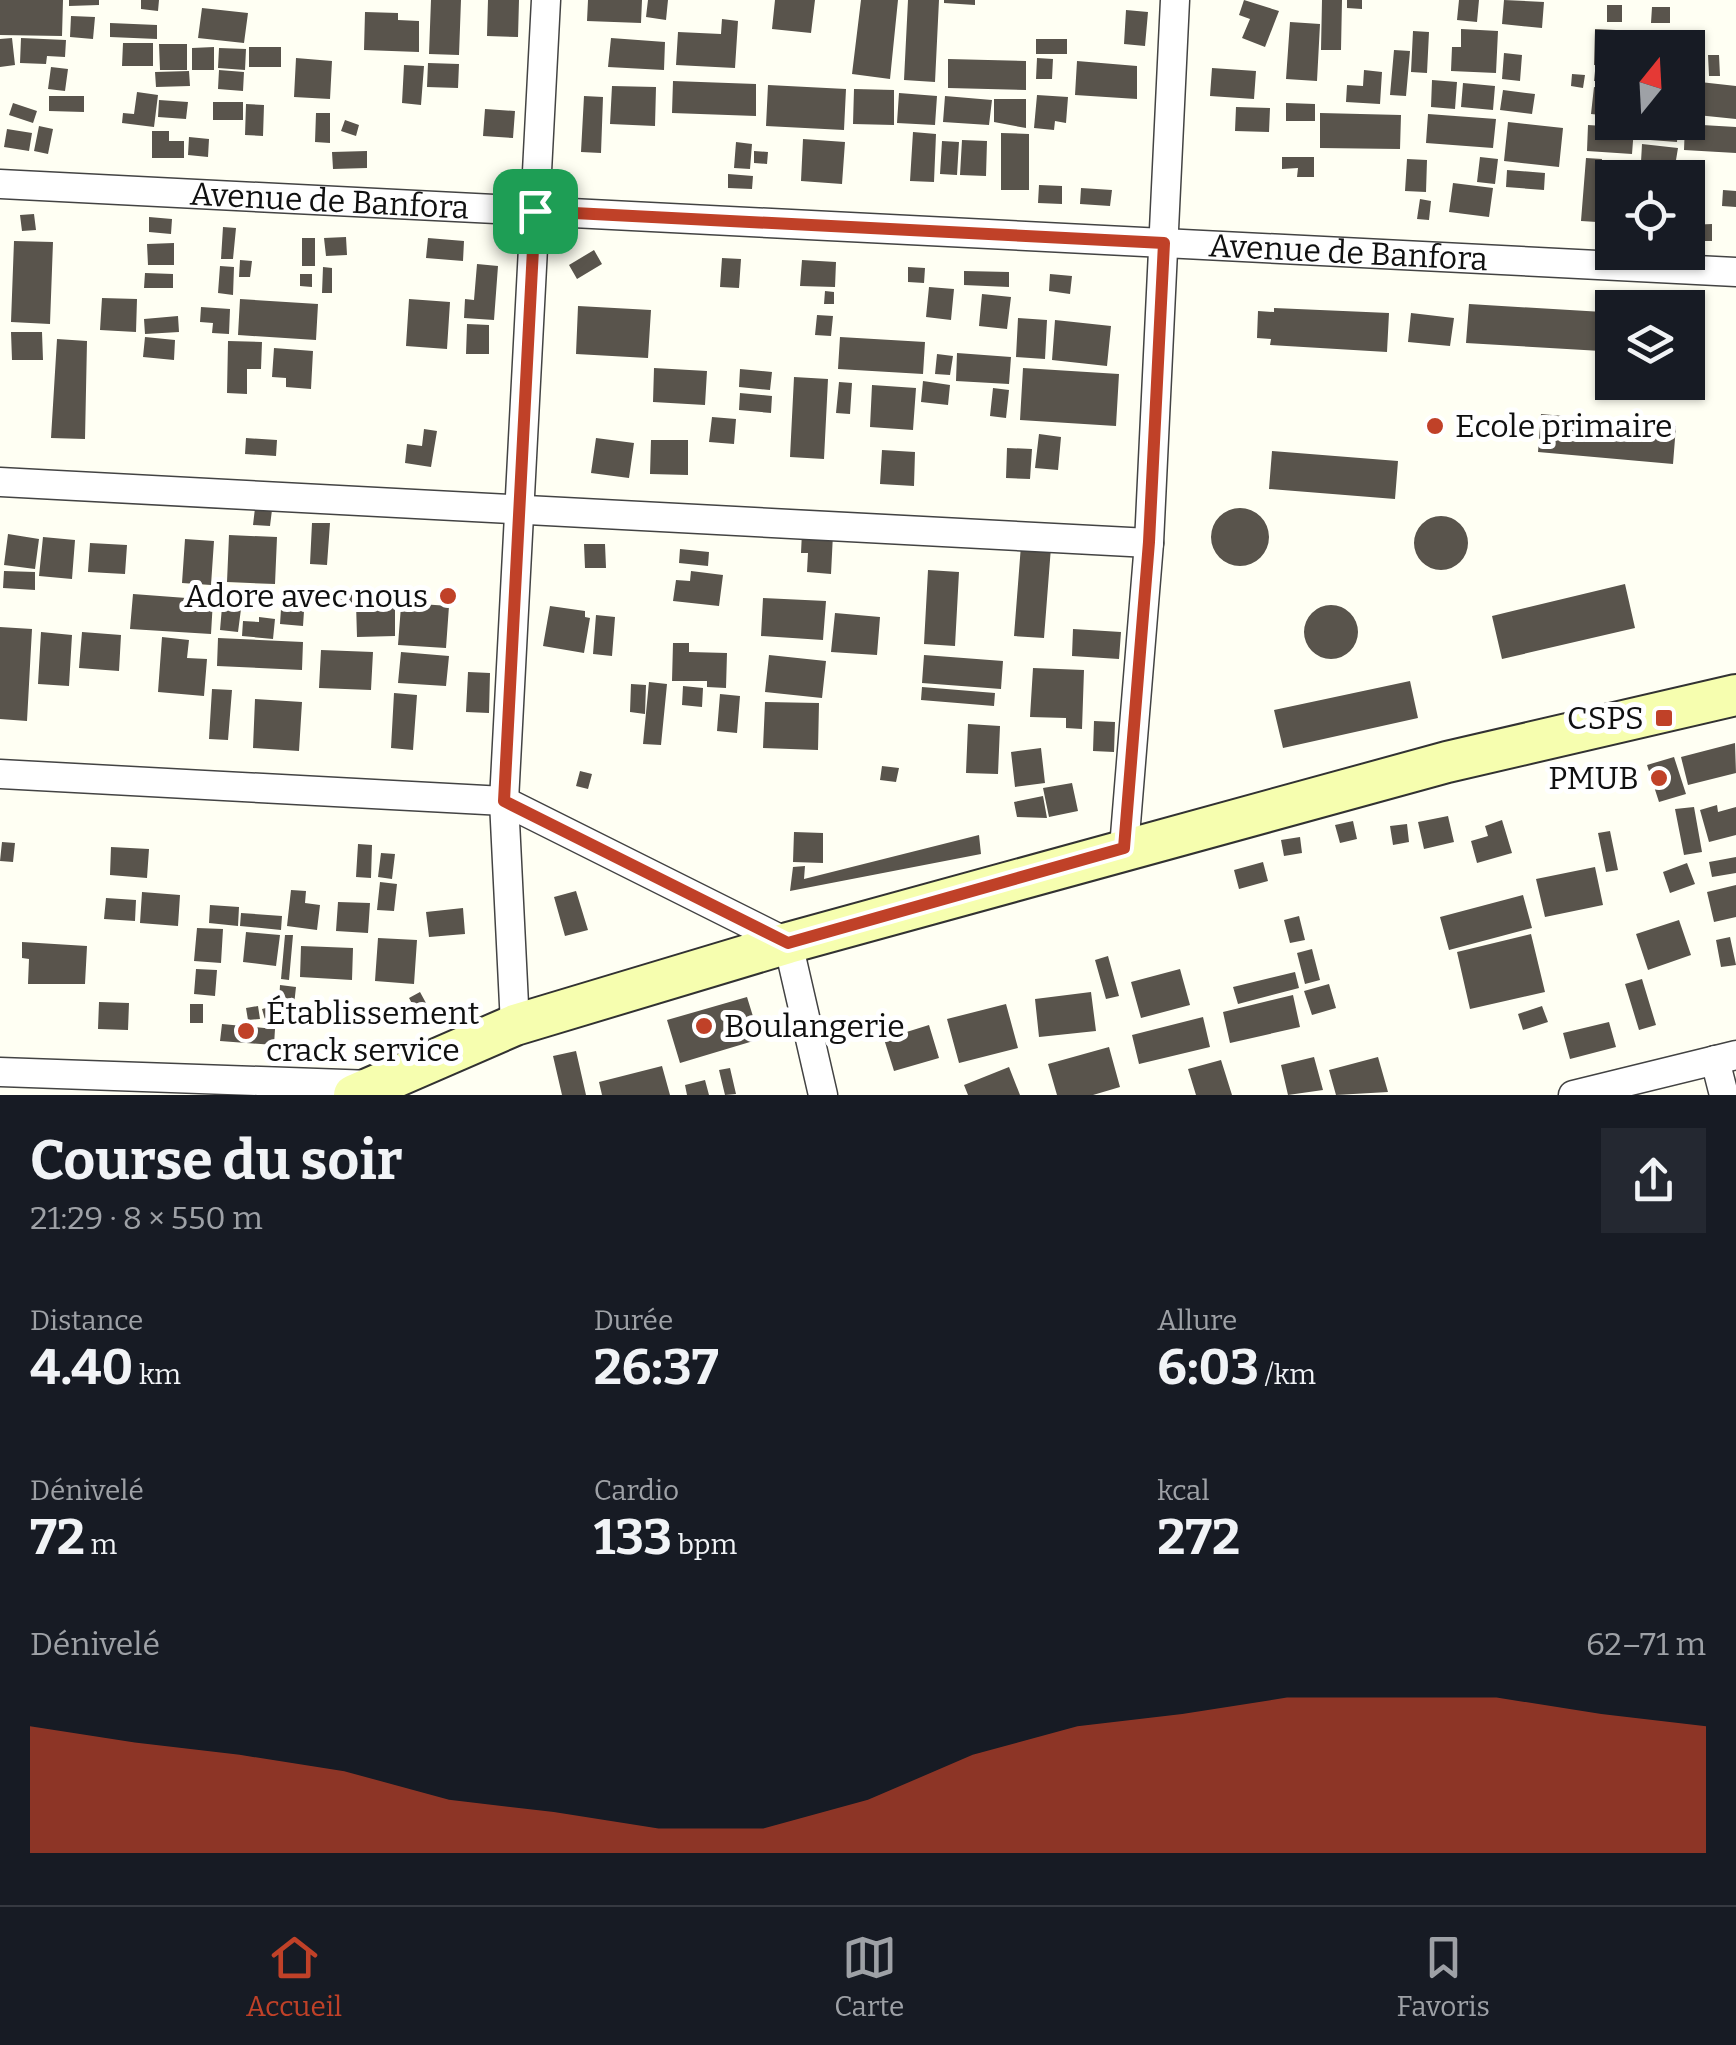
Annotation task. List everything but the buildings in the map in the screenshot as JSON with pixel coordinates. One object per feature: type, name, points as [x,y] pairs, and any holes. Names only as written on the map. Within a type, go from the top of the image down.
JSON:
[{"type":"main road","points":[[365,1090],[515,1025],[788,943],[1447,762],[1736,695]]},
{"type":"street","points":[[515,1025],[504,801],[546,0]]},
{"type":"street","points":[[1124,848],[1149,542],[1176,0]]},
{"type":"street","name":"Avenue de Banfora","points":[[0,184],[1736,272]]},
{"type":"street","points":[[0,482],[1149,542]]},
{"type":"street","points":[[0,774],[504,801],[788,943],[823,1095]]},
{"type":"street","points":[[1573,1095],[1726,1057],[1724,1095]]},
{"type":"street","points":[[0,1072],[365,1090]]},
{"type":"place","name":"Ecole primaire","points":[[1435,426]]},
{"type":"place","name":"Adore avec nous","points":[[448,596]]},
{"type":"place","name":"CSPS","points":[[1664,718]]},
{"type":"place","name":"PMUB","points":[[1659,778]]},
{"type":"place","name":"Boulangerie","points":[[704,1026]]},
{"type":"place","name":"Établissement crack service","points":[[246,1031]]},
{"type":"route","points":[[535,211],[1164,243],[1149,542],[1124,848],[788,943],[504,801],[535,211]]}]
